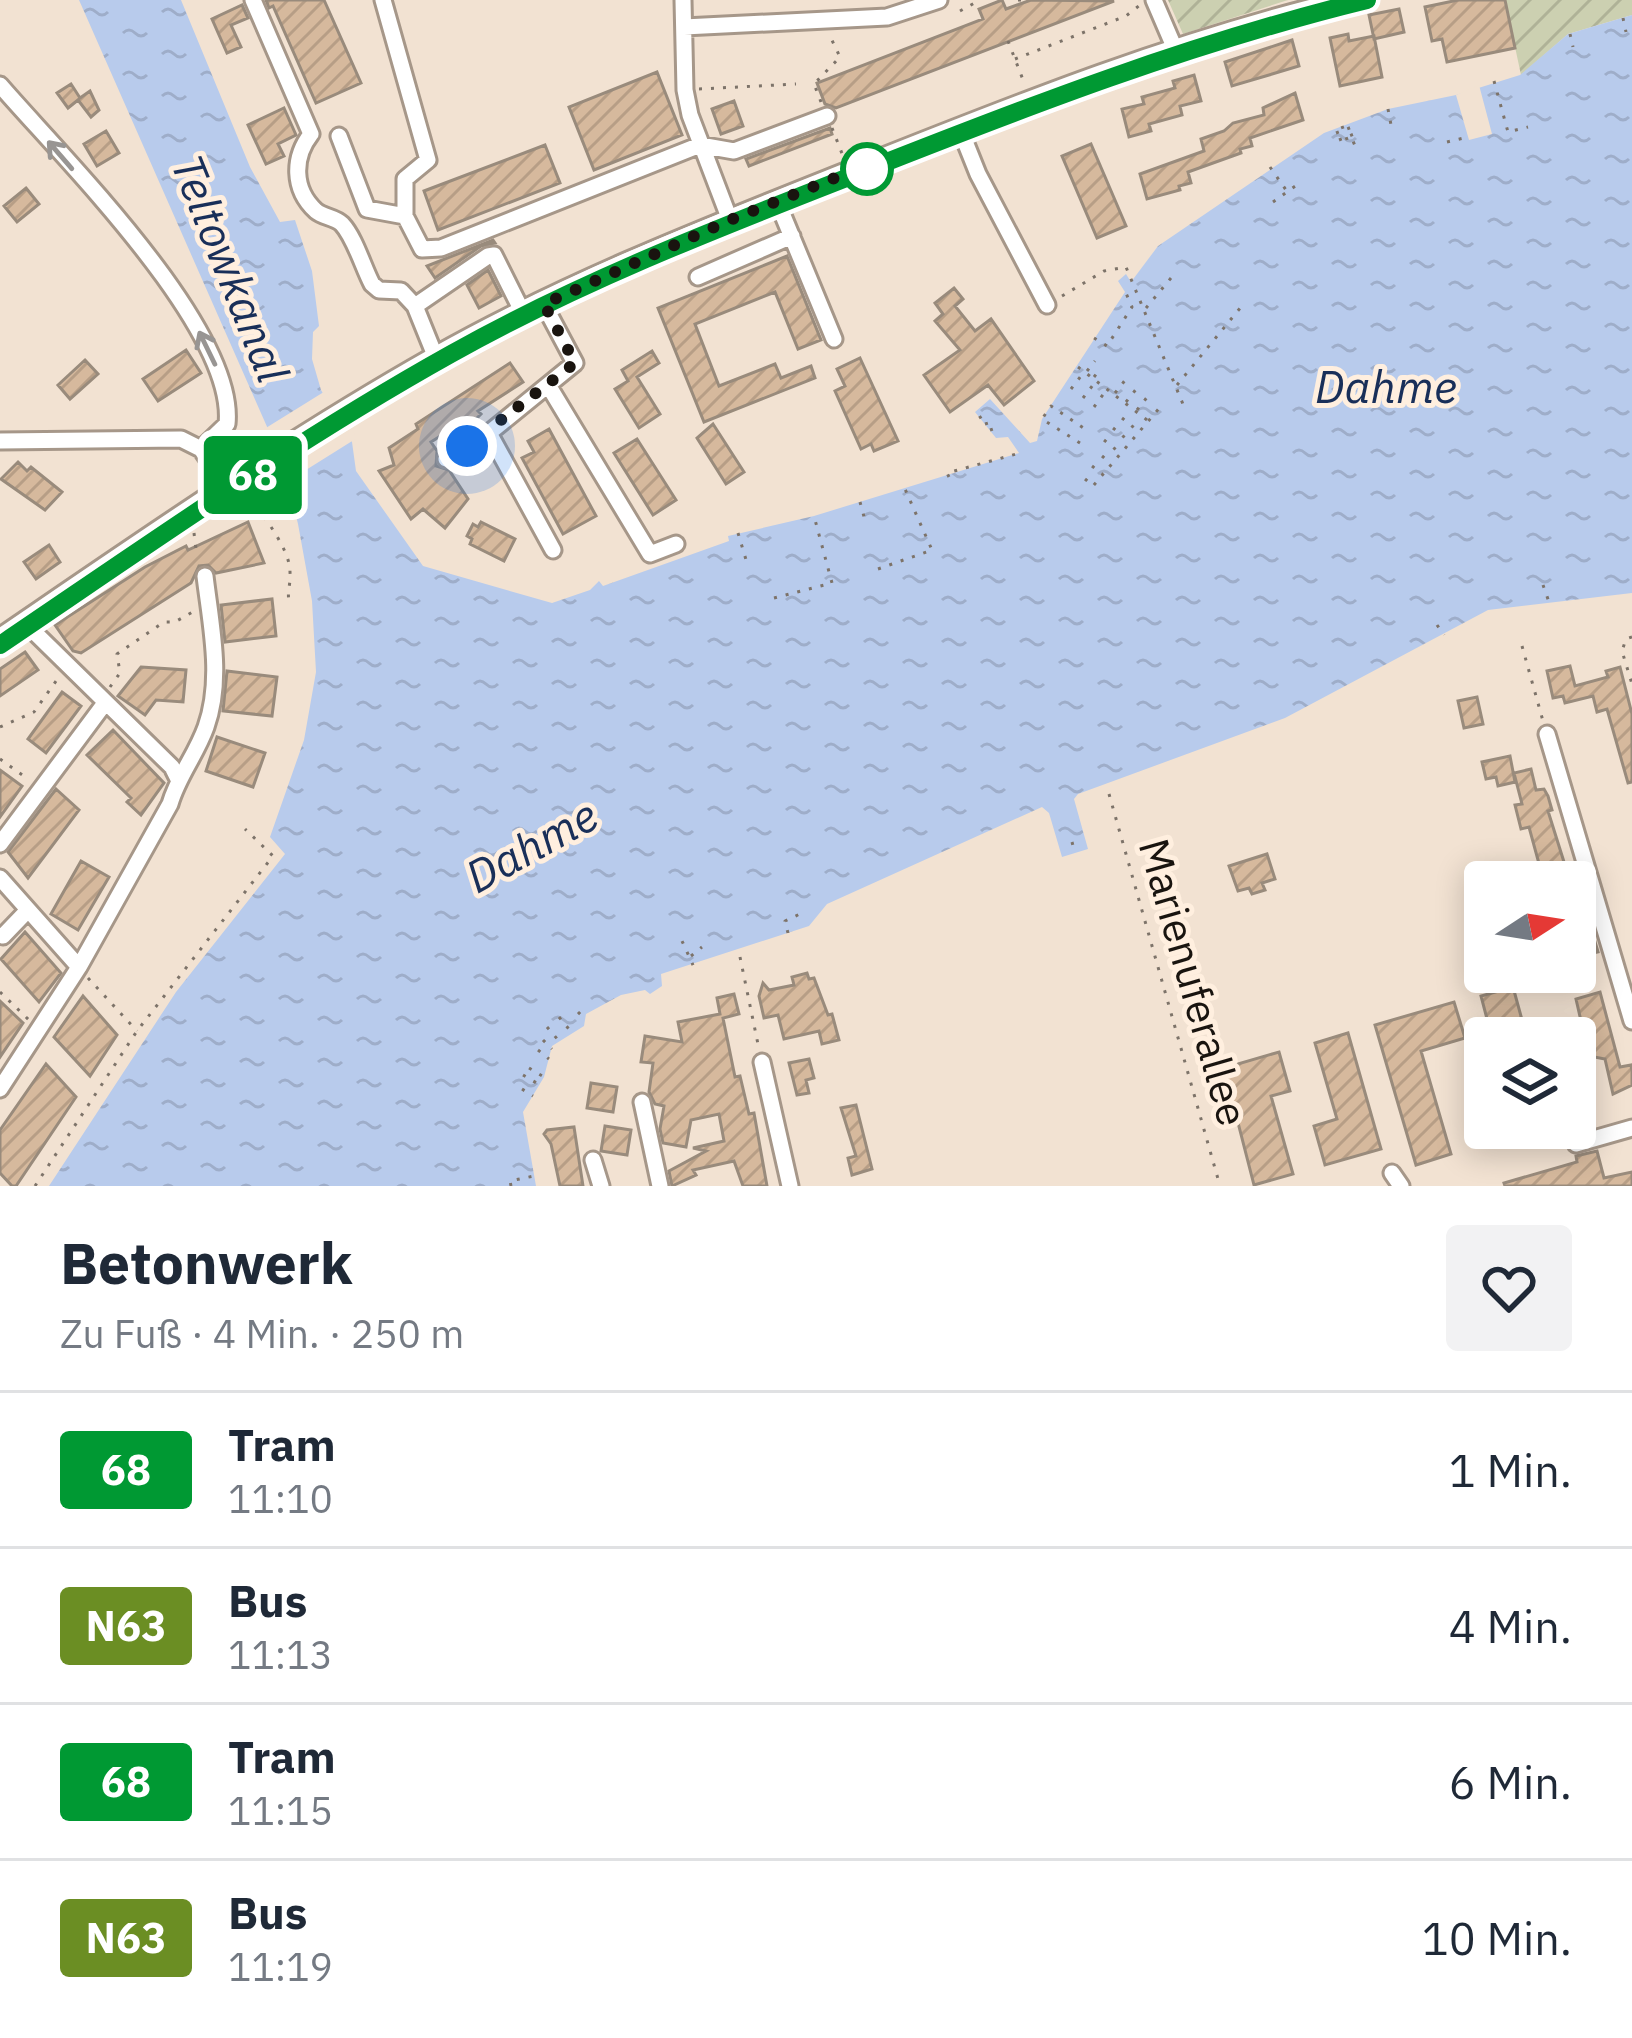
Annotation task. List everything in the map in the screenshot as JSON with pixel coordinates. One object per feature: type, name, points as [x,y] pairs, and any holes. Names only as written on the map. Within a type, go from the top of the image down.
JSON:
[{"type":"main road","points":[[0,640],[235,481],[382,389],[533,309],[730,220],[960,129],[1175,49],[1353,0]]},
{"type":"street","points":[[253,0],[311,134],[299,150],[295,170],[309,200],[317,212],[341,223],[372,284],[379,290],[401,291],[415,306],[436,358]]},
{"type":"street","points":[[383,0],[428,160],[405,179],[405,216],[419,247],[441,248],[700,145],[734,151],[827,116]]},
{"type":"street","points":[[683,0],[686,90],[700,145],[730,220]]},
{"type":"street","points":[[684,27],[887,17],[939,0]]},
{"type":"street","points":[[1152,0],[1175,49]]},
{"type":"street","points":[[0,85],[182,300],[213,357],[228,412],[227,424],[200,449]]},
{"type":"street","points":[[960,129],[978,174],[1047,305]]},
{"type":"street","points":[[339,136],[367,209],[405,216]]},
{"type":"street","points":[[777,201],[834,339]]},
{"type":"street","points":[[698,277],[792,236]]},
{"type":"street","points":[[415,306],[494,255],[575,363],[489,433],[446,459]]},
{"type":"street","points":[[548,385],[650,554],[676,544]]},
{"type":"street","points":[[489,433],[553,550]]},
{"type":"street","points":[[0,441],[181,439],[200,449],[235,481]]},
{"type":"street","points":[[0,1090],[79,967],[170,804],[208,722],[216,678],[205,576]]},
{"type":"street","points":[[25,622],[172,767],[178,779]]},
{"type":"street","points":[[0,844],[103,701]]},
{"type":"street","points":[[1547,734],[1632,1022]]},
{"type":"street","points":[[0,878],[79,967]]},
{"type":"street","points":[[4,936],[28,910]]},
{"type":"street","points":[[38,1031],[51,1044]]},
{"type":"street","points":[[762,1062],[790,1186]]},
{"type":"street","points":[[642,1102],[660,1186]]},
{"type":"street","points":[[1596,1138],[1632,1128]]},
{"type":"street","points":[[593,1160],[601,1186]]},
{"type":"path","points":[[961,10],[980,0]]},
{"type":"path","points":[[1016,59],[1126,16],[1152,0]]},
{"type":"path","points":[[1623,18],[1626,32]]},
{"type":"path","points":[[827,23],[840,57]]},
{"type":"path","points":[[1570,34],[1573,47]]},
{"type":"path","points":[[1009,41],[1025,86]]},
{"type":"path","points":[[1494,81],[1508,132],[1528,127]]},
{"type":"path","points":[[686,90],[796,84]]},
{"type":"path","points":[[1388,109],[1392,130]]},
{"type":"path","points":[[1339,140],[1353,131],[1343,128]]},
{"type":"path","points":[[1336,133],[1343,128]]},
{"type":"path","points":[[1343,128],[1349,144]]},
{"type":"path","points":[[1447,142],[1468,137]]},
{"type":"path","points":[[1342,147],[1356,142]]},
{"type":"path","points":[[1270,167],[1287,192]]},
{"type":"path","points":[[1273,202],[1301,182]]},
{"type":"path","points":[[1047,305],[1080,282],[1117,266],[1126,267],[1185,409]]},
{"type":"path","points":[[1145,310],[1176,272]]},
{"type":"path","points":[[1094,338],[1107,346],[1132,307],[1125,291]]},
{"type":"path","points":[[1176,386],[1241,307]]},
{"type":"path","points":[[1071,389],[1095,361]]},
{"type":"path","points":[[1078,367],[1148,422]]},
{"type":"path","points":[[1083,398],[1101,368]]},
{"type":"path","points":[[1114,394],[1126,379]]},
{"type":"path","points":[[1125,403],[1137,388]]},
{"type":"path","points":[[1094,406],[1107,389]]},
{"type":"path","points":[[1136,412],[1148,396]]},
{"type":"path","points":[[1084,479],[1094,486],[1162,405]]},
{"type":"path","points":[[1080,443],[1042,419],[1051,406],[1088,431]]},
{"type":"path","points":[[1123,418],[1139,432]]},
{"type":"path","points":[[985,424],[992,422]]},
{"type":"path","points":[[990,430],[997,428]]},
{"type":"path","points":[[1113,428],[1130,442]]},
{"type":"path","points":[[1104,440],[1121,454]]},
{"type":"path","points":[[976,467],[951,476],[1014,457],[1000,463],[988,466],[976,467]]},
{"type":"path","points":[[1102,457],[1112,464]]},
{"type":"path","points":[[1092,466],[1103,475]]},
{"type":"path","points":[[976,467],[978,474]]},
{"type":"path","points":[[878,569],[932,550],[905,489]]},
{"type":"path","points":[[250,499],[252,504],[275,493]]},
{"type":"path","points":[[860,502],[866,524]]},
{"type":"path","points":[[259,507],[284,551],[291,574],[286,586],[289,602]]},
{"type":"path","points":[[774,598],[832,583],[814,516]]},
{"type":"path","points":[[738,533],[747,563]]},
{"type":"path","points":[[1543,585],[1549,602]]},
{"type":"path","points":[[103,701],[120,673],[117,654],[164,622],[175,622],[208,603]]},
{"type":"path","points":[[1438,626],[1444,635]]},
{"type":"path","points":[[1632,637],[1626,639],[1622,651],[1632,684]]},
{"type":"path","points":[[1522,646],[1547,734]]},
{"type":"path","points":[[0,727],[34,712],[60,675]]},
{"type":"path","points":[[0,759],[42,788]]},
{"type":"path","name":"Marienuferallee","points":[[1109,794],[1220,1186]]},
{"type":"path","points":[[35,1186],[137,1031],[273,856],[245,829]]},
{"type":"path","points":[[1072,842],[1076,853]]},
{"type":"path","points":[[788,933],[785,921],[803,912]]},
{"type":"path","points":[[682,940],[693,964]]},
{"type":"path","points":[[689,957],[702,947]]},
{"type":"path","points":[[740,957],[762,1062]]},
{"type":"path","points":[[79,967],[137,1031]]},
{"type":"path","points":[[0,992],[38,1031]]},
{"type":"path","points":[[578,1012],[585,1019]]},
{"type":"path","points":[[560,1018],[572,1034]]},
{"type":"path","points":[[547,1027],[560,1041]]},
{"type":"path","points":[[542,1040],[551,1049]]},
{"type":"path","points":[[538,1050],[549,1059]]},
{"type":"path","points":[[529,1068],[544,1077]]},
{"type":"path","points":[[523,1075],[539,1085]]},
{"type":"path","points":[[522,1089],[533,1096]]},
{"type":"path","points":[[512,1186],[510,1180],[534,1177]]},
{"type":"green space","points":[[1168,0],[1288,0],[1183,34]]},
{"type":"green space","points":[[1505,0],[1632,0],[1632,15],[1568,34],[1521,75]]},
{"type":"water","name":"Dahme","points":[[79,0],[181,0],[250,167],[280,222],[295,220],[312,271],[319,326],[313,332],[312,359],[321,390],[352,442],[356,471],[423,566],[552,603],[590,590],[599,581],[603,586],[729,541],[728,536],[814,516],[1019,453],[1008,437],[996,438],[975,412],[990,399],[1030,443],[1037,441],[1042,419],[1125,292],[1118,281],[1126,274],[1131,282],[1158,246],[1324,133],[1388,109],[1520,75],[1568,34],[1632,15],[1632,593],[1488,610],[1285,718],[1078,794],[1074,799],[1088,849],[1062,857],[1049,813],[1042,807],[827,904],[809,926],[661,974],[662,986],[650,994],[645,990],[621,995],[586,1014],[584,1026],[552,1046],[544,1077],[523,1112],[536,1186],[49,1186],[176,992],[285,854],[270,837],[304,740],[316,672],[312,601],[283,463]]},
{"type":"pier","points":[[1479,85],[1492,134],[1469,140],[1456,95]]},
{"type":"pier","points":[[327,390],[357,438],[282,485],[261,431]]},
{"type":"building","points":[[266,0],[324,0],[361,83],[316,103],[273,6],[269,8]]},
{"type":"building","points":[[1002,0],[1006,9],[1031,0],[1114,1],[836,108],[825,104],[817,83],[983,19],[979,9]]},
{"type":"building","points":[[1458,0],[1505,0],[1515,48],[1447,62],[1442,39],[1432,41],[1425,7]]},
{"type":"building","points":[[242,5],[248,18],[231,25],[241,47],[227,53],[212,19]]},
{"type":"building","points":[[1399,9],[1404,32],[1374,39],[1369,15]]},
{"type":"building","points":[[1348,34],[1349,41],[1374,36],[1382,77],[1340,86],[1330,38]]},
{"type":"building","points":[[1292,40],[1299,66],[1232,86],[1225,62]]},
{"type":"building","points":[[657,72],[682,135],[594,170],[569,107]]},
{"type":"building","points":[[1194,75],[1201,101],[1180,106],[1182,115],[1149,124],[1151,131],[1129,137],[1122,109],[1144,104],[1142,97],[1175,88],[1173,81]]},
{"type":"building","points":[[71,84],[80,98],[90,91],[99,110],[91,117],[78,100],[68,108],[57,93]]},
{"type":"building","points":[[1295,93],[1303,120],[1250,138],[1252,146],[1240,149],[1241,153],[1188,172],[1191,183],[1179,186],[1180,190],[1147,199],[1140,174],[1204,151],[1201,139],[1264,115],[1263,108]]},
{"type":"building","points":[[734,101],[743,126],[721,134],[712,109]]},
{"type":"building","points":[[284,108],[296,135],[278,144],[284,156],[266,164],[248,125]]},
{"type":"building","points":[[830,128],[832,134],[749,166],[746,159]]},
{"type":"building","points":[[106,131],[119,153],[97,166],[84,144]]},
{"type":"building","points":[[1091,144],[1126,226],[1097,238],[1062,156]]},
{"type":"building","points":[[545,145],[560,183],[438,230],[424,191]]},
{"type":"building","points":[[26,188],[39,204],[17,222],[4,206]]},
{"type":"building","points":[[493,240],[495,243],[481,246],[435,278],[427,266]]},
{"type":"building","points":[[787,256],[821,340],[798,349],[775,292],[695,324],[719,386],[775,364],[781,378],[811,366],[815,378],[704,422],[658,308]]},
{"type":"building","points":[[488,270],[501,296],[479,308],[467,285]]},
{"type":"building","points":[[954,288],[963,299],[955,306],[975,331],[991,319],[1034,381],[1004,405],[988,385],[950,412],[924,375],[960,350],[935,321],[943,314],[935,303]]},
{"type":"building","points":[[186,350],[201,373],[158,401],[143,379]]},
{"type":"building","points":[[652,351],[659,363],[637,377],[660,414],[639,428],[615,389],[628,381],[622,370]]},
{"type":"building","points":[[860,358],[898,441],[874,451],[871,444],[861,449],[835,391],[845,386],[837,369]]},
{"type":"building","points":[[85,360],[98,374],[70,399],[58,385]]},
{"type":"building","points":[[510,363],[523,382],[478,411],[481,414],[458,437],[450,430],[431,442],[437,451],[436,466],[449,470],[468,499],[445,528],[423,509],[411,519],[379,471],[394,465],[389,448],[418,429],[416,424]]},
{"type":"building","points":[[713,424],[744,472],[726,484],[697,438]]},
{"type":"building","points":[[549,429],[596,516],[563,534],[522,458],[534,452],[528,441]]},
{"type":"building","points":[[637,439],[676,500],[653,515],[614,453]]},
{"type":"building","points":[[18,462],[62,492],[45,510],[1,479]]},
{"type":"building","points":[[248,522],[264,563],[216,573],[208,565],[199,566],[191,583],[81,653],[73,651],[55,625],[145,567]]},
{"type":"building","points":[[481,522],[515,539],[504,561],[470,544],[472,539],[467,536],[473,524],[478,527]]},
{"type":"building","points":[[49,545],[60,562],[36,579],[24,562]]},
{"type":"building","points":[[272,599],[276,636],[225,642],[221,605]]},
{"type":"building","points":[[25,652],[38,670],[0,696],[0,669]]},
{"type":"building","points":[[1570,666],[1575,686],[1608,677],[1606,671],[1620,667],[1632,714],[1632,782],[1628,783],[1607,709],[1597,712],[1593,696],[1565,703],[1563,696],[1553,698],[1547,671]]},
{"type":"building","points":[[141,667],[186,670],[183,702],[156,700],[145,715],[118,696]]},
{"type":"building","points":[[227,671],[277,677],[272,716],[223,711]]},
{"type":"building","points":[[62,692],[81,706],[46,753],[28,739]]},
{"type":"building","points":[[1477,697],[1483,724],[1464,728],[1458,701]]},
{"type":"building","points":[[113,730],[164,783],[141,815],[127,802],[131,798],[87,755]]},
{"type":"building","points":[[217,737],[265,753],[253,787],[206,771]]},
{"type":"building","points":[[1510,756],[1515,782],[1498,786],[1496,777],[1486,779],[1482,762]]},
{"type":"building","points":[[1531,769],[1536,790],[1544,789],[1548,796],[1564,861],[1538,861],[1529,827],[1521,829],[1515,805],[1522,804],[1514,773]]},
{"type":"building","points":[[0,770],[22,786],[0,817]]},
{"type":"building","points":[[56,789],[79,810],[28,878],[8,852]]},
{"type":"building","points":[[1267,854],[1275,879],[1262,883],[1265,890],[1238,891],[1229,866]]},
{"type":"building","points":[[81,861],[109,877],[78,930],[51,914]]},
{"type":"building","points":[[25,932],[61,973],[39,1002],[1,959]]},
{"type":"building","points":[[807,973],[809,979],[814,978],[828,1015],[832,1014],[839,1040],[822,1044],[819,1031],[784,1039],[778,1015],[764,1018],[759,996],[763,983],[769,990],[794,985],[792,977]]},
{"type":"building","points":[[1600,992],[1620,1067],[1631,1065],[1632,1085],[1613,1094],[1605,1059],[1596,1057],[1596,1017],[1580,1017],[1576,999]]},
{"type":"building","points":[[1515,993],[1521,1017],[1486,1017],[1481,996]]},
{"type":"building","points":[[734,994],[739,1014],[723,1018],[735,1077],[740,1076],[749,1114],[754,1113],[767,1186],[743,1186],[734,1161],[693,1170],[696,1175],[672,1186],[669,1171],[706,1151],[693,1148],[724,1141],[719,1114],[691,1120],[686,1147],[663,1143],[664,1106],[655,1104],[649,1092],[653,1063],[641,1062],[645,1036],[682,1042],[678,1022],[720,1014],[717,998]]},
{"type":"building","points":[[83,996],[117,1035],[90,1076],[54,1037]]},
{"type":"building","points":[[0,1001],[23,1023],[0,1057]]},
{"type":"building","points":[[1454,1002],[1464,1038],[1421,1051],[1451,1154],[1416,1165],[1375,1025]]},
{"type":"building","points":[[1348,1033],[1381,1149],[1325,1165],[1314,1126],[1337,1119],[1315,1043]]},
{"type":"building","points":[[1279,1052],[1290,1091],[1271,1096],[1293,1174],[1254,1185],[1224,1068]]},
{"type":"building","points":[[809,1059],[814,1078],[806,1080],[809,1093],[797,1095],[789,1063]]},
{"type":"building","points":[[46,1064],[76,1097],[12,1186],[0,1173],[0,1130]]},
{"type":"building","points":[[591,1083],[617,1087],[613,1112],[587,1108]]},
{"type":"building","points":[[856,1105],[872,1169],[852,1175],[848,1158],[856,1156],[841,1108]]},
{"type":"building","points":[[605,1126],[631,1130],[627,1155],[601,1151]]},
{"type":"building","points":[[574,1127],[583,1186],[560,1186],[551,1144],[544,1134]]},
{"type":"building","points":[[1597,1151],[1604,1178],[1632,1172],[1632,1186],[1505,1186],[1577,1162],[1576,1156]]},
{"type":"tram line","points":[[0,645],[336,422],[452,353],[610,273],[1106,76],[1367,0]]},
{"type":"tram line","name":"68","points":[[0,645],[245,480],[451,354],[581,288],[753,214],[1106,76],[1367,0]]},
{"type":"route","points":[[467,446],[575,363],[544,304],[730,220],[867,169]]},
{"type":"water label","name":"Teltowkanal","points":[[231,268]]}]
